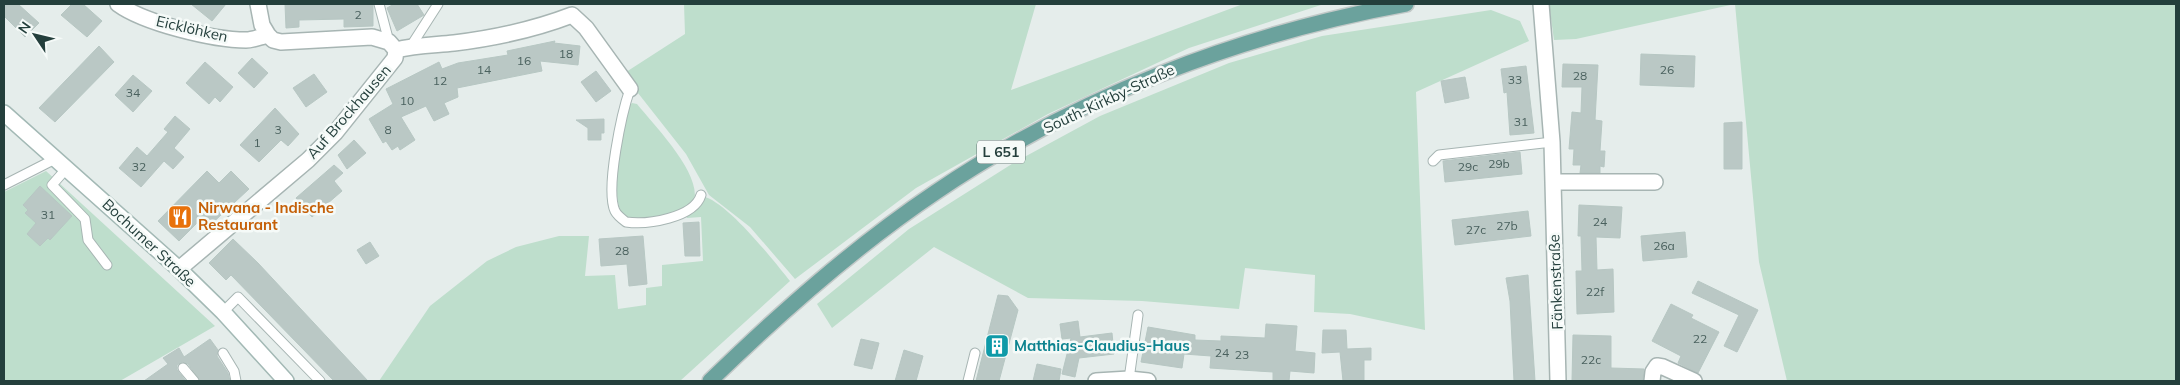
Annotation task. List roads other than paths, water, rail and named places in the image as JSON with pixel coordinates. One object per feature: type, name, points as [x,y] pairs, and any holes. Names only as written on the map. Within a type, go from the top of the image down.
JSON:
[{"type":"main road","name":"South-Kirkby-Straße","points":[[710,381],[805,293],[893,222],[936,192],[1028,137],[1086,106],[1224,49],[1347,15],[1406,4]]},
{"type":"street","name":"Eicklöhken","points":[[118,4],[144,17],[218,36],[247,40],[268,35],[274,40],[281,42],[372,37],[399,46]]},
{"type":"street","points":[[258,4],[262,25],[268,35]]},
{"type":"street","name":"Fänkenstraße","points":[[1541,4],[1552,142],[1558,381]]},
{"type":"street","points":[[399,46],[454,43],[534,30],[572,10],[630,89]]},
{"type":"street","name":"Auf Brockhausen","points":[[179,269],[275,190],[314,154],[359,104],[395,58],[399,46]]},
{"type":"street","name":"Bochumer Straße","points":[[4,113],[179,269],[223,312],[286,381]]},
{"type":"street","points":[[1552,182],[1655,182]]},
{"type":"street","points":[[1652,381],[1652,372],[1657,366],[1694,381]]},
{"type":"street","points":[[1096,381],[1148,381]]},
{"type":"lane","points":[[379,4],[399,46],[438,4]]},
{"type":"lane","points":[[630,89],[617,142],[613,200],[615,211],[626,222],[657,221],[671,218],[696,204],[701,194]]},
{"type":"lane","points":[[1433,160],[1440,156],[1552,142]]},
{"type":"lane","points":[[4,185],[61,164]]},
{"type":"lane","points":[[61,164],[52,185],[85,219],[88,240],[106,265]]},
{"type":"lane","points":[[223,312],[238,297],[320,381]]},
{"type":"lane","points":[[1129,380],[1138,315]]},
{"type":"lane","points":[[223,353],[234,371],[236,381]]},
{"type":"lane","points":[[968,381],[974,353]]},
{"type":"lane","points":[[183,368],[194,381]]},
{"type":"place","name":"Nirwana - Indische Restaurant","points":[[180,217]]},
{"type":"place","name":"Matthias-Claudius-Haus","points":[[997,346]]}]
